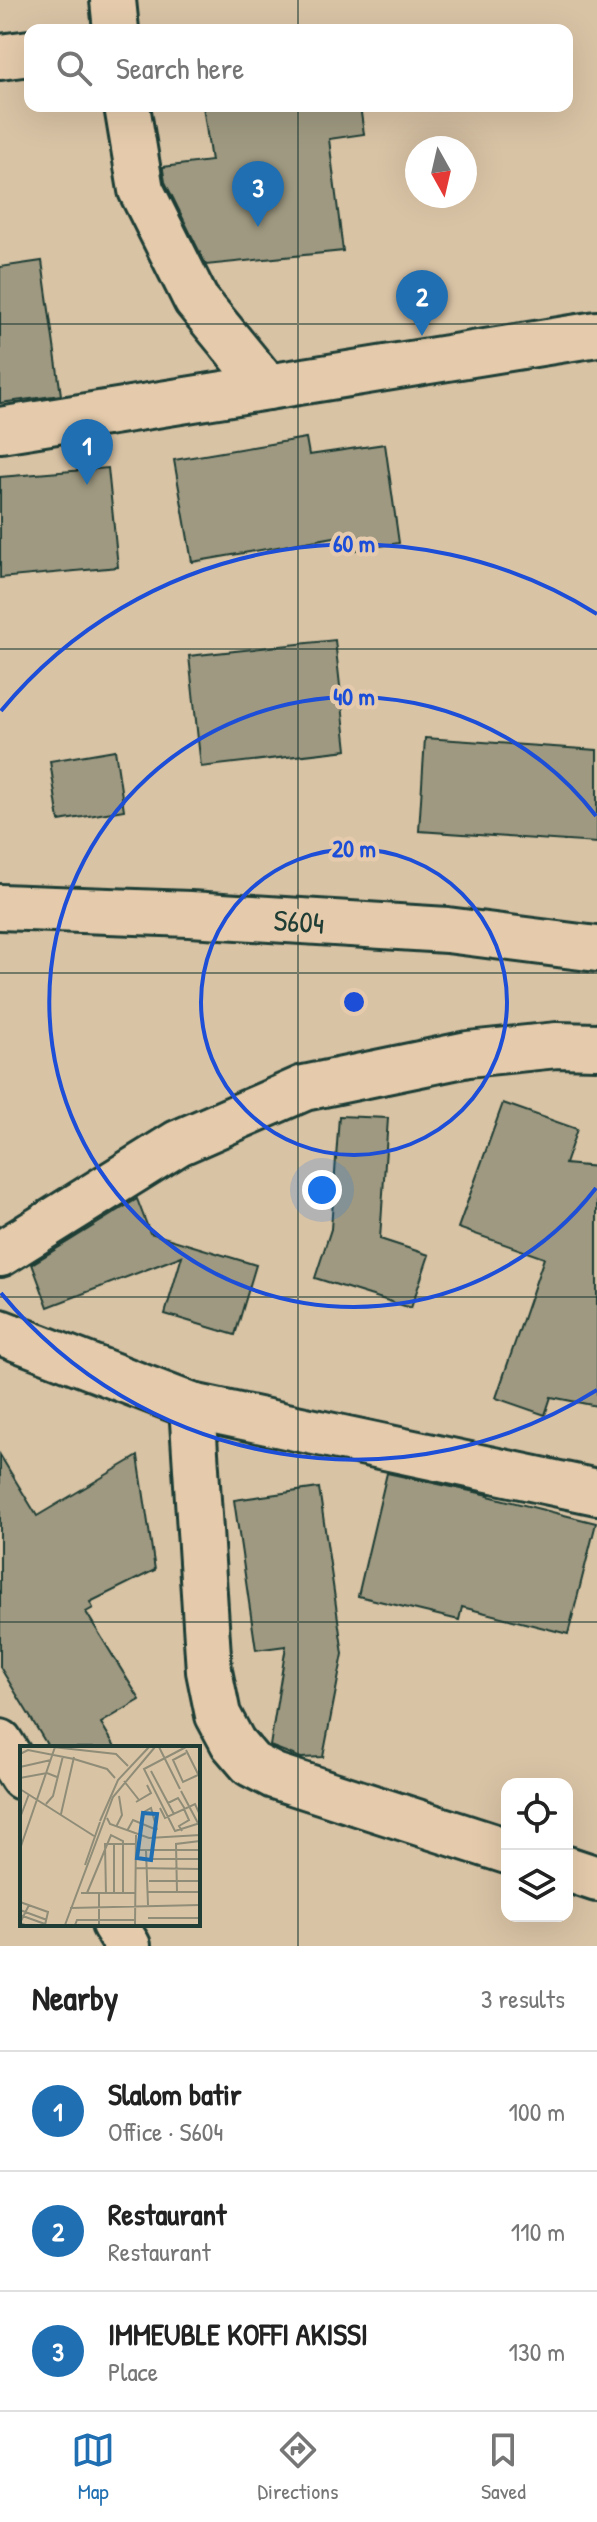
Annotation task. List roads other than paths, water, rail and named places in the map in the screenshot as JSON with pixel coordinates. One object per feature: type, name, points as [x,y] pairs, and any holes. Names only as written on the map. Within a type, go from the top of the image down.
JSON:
[{"type":"street","points":[[113,0],[115,24]]},
{"type":"street","points":[[0,57],[24,54]]},
{"type":"street","points":[[128,112],[141,190],[196,300],[267,387]]},
{"type":"street","points":[[0,430],[597,334]]},
{"type":"street","name":"S604","points":[[0,907],[190,914],[447,930],[597,949]]},
{"type":"street","points":[[0,1254],[178,1143],[304,1088],[468,1054],[557,1045],[597,1046]]},
{"type":"street","points":[[0,1332],[192,1406],[597,1492]]},
{"type":"street","points":[[192,1406],[209,1671],[218,1715],[233,1743],[251,1764],[274,1776],[504,1850]]},
{"type":"street","points":[[0,1742],[20,1774]]},
{"type":"street","points":[[573,1871],[597,1879]]},
{"type":"street","points":[[115,1926],[128,1946]]},
{"type":"place","name":"IMMEUBLE KOFFI AKISSI","points":[[258,227]]},
{"type":"place","name":"Restaurant","points":[[422,336]]},
{"type":"place","name":"Slalom batir","points":[[87,485]]}]
